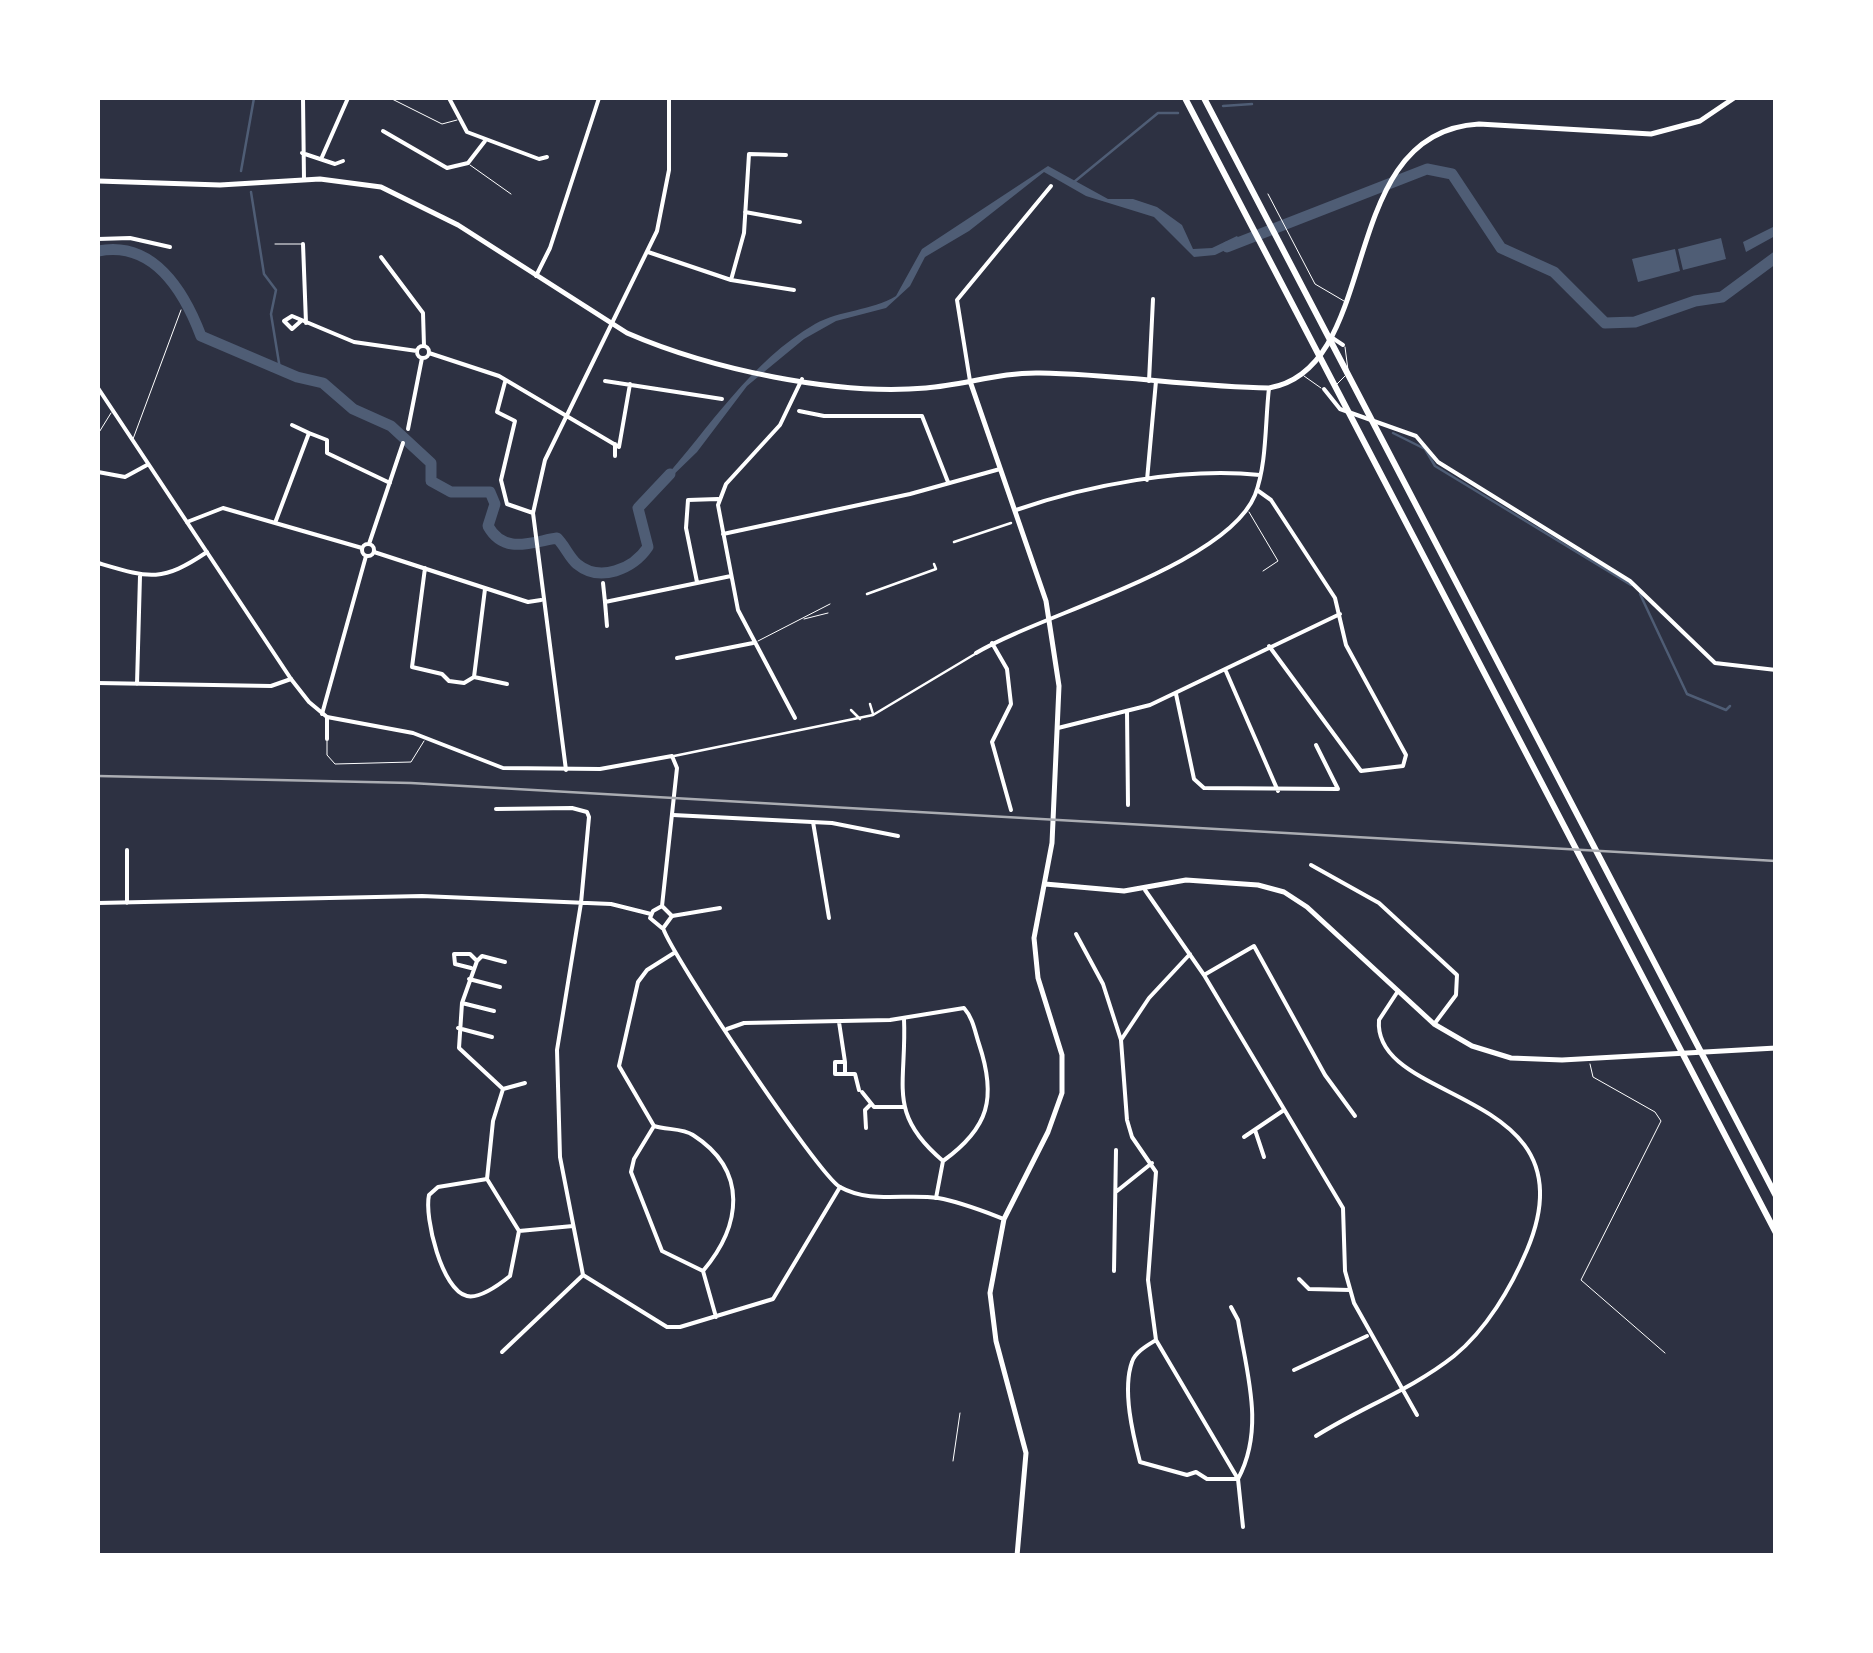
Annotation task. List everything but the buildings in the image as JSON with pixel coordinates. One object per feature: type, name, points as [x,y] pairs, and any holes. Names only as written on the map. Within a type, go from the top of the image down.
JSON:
[{"type":"highway","points":[[1185,98],[1776,1233]]},
{"type":"highway","points":[[1204,98],[1776,1196]]},
{"type":"main road","points":[[98,181],[240,184],[353,180],[391,190],[458,224],[612,324],[657,346],[747,370],[908,389],[1037,372],[1269,388],[1304,376],[1331,337],[1397,170],[1425,140],[1456,126],[1651,134],[1700,121],[1734,98]]},
{"type":"main road","points":[[970,381],[1050,618],[1058,665],[1058,728],[1045,884],[1035,931],[1035,962],[1058,1036],[1062,1093],[1048,1132],[1004,1220],[992,1269],[992,1314],[1022,1430],[1027,1474],[1017,1556]]},
{"type":"main road","points":[[1045,884],[1146,890],[1186,880],[1258,884],[1284,892],[1307,906],[1434,1024],[1472,1046],[1511,1058],[1590,1060],[1776,1048]]},
{"type":"street","points":[[303,98],[304,180]]},
{"type":"street","points":[[322,157],[348,98]]},
{"type":"street","points":[[450,98],[457,120],[467,132],[485,141],[546,157]]},
{"type":"street","points":[[536,276],[550,248],[599,98]]},
{"type":"street","points":[[566,770],[533,513],[544,460],[648,252],[669,170],[669,98]]},
{"type":"street","points":[[382,130],[447,168],[468,162],[485,141]]},
{"type":"street","points":[[302,152],[336,164],[343,161]]},
{"type":"street","points":[[730,280],[746,212],[749,154],[786,155]]},
{"type":"street","points":[[970,381],[957,300],[1050,186]]},
{"type":"street","points":[[746,212],[800,222]]},
{"type":"street","points":[[98,240],[142,240],[170,248]]},
{"type":"street","points":[[303,244],[304,322],[376,348],[417,350],[424,346]]},
{"type":"street","points":[[648,252],[730,280],[794,290]]},
{"type":"street","points":[[381,257],[423,314],[424,346],[429,353],[461,360],[506,380],[618,446]]},
{"type":"street","points":[[1146,482],[1154,298]]},
{"type":"street","points":[[1331,337],[1342,345]]},
{"type":"street","points":[[408,429],[422,358],[417,350]]},
{"type":"street","points":[[422,358],[429,353]]},
{"type":"street","points":[[801,732],[738,610],[718,499],[726,484],[780,425],[802,379]]},
{"type":"street","points":[[506,380],[497,412],[516,421],[500,480],[507,504],[533,513]]},
{"type":"street","points":[[605,380],[722,398]]},
{"type":"street","points":[[615,456],[630,384]]},
{"type":"street","points":[[98,388],[291,679],[324,715],[426,738],[503,768],[566,770],[600,769],[873,715],[992,643],[1151,575],[1208,541],[1246,510],[1260,475],[1269,388]]},
{"type":"street","points":[[1324,389],[1340,410],[1416,436],[1450,470],[1630,581],[1715,663],[1776,670]]},
{"type":"street","points":[[798,411],[824,416],[922,416],[948,482]]},
{"type":"street","points":[[292,425],[327,440],[328,453],[390,482]]},
{"type":"street","points":[[275,523],[309,433]]},
{"type":"street","points":[[187,522],[222,508],[362,548],[369,544],[403,443]]},
{"type":"street","points":[[98,472],[124,477],[148,464]]},
{"type":"street","points":[[723,534],[1001,466]]},
{"type":"street","points":[[1016,510],[1083,488],[1235,473],[1260,475]]},
{"type":"street","points":[[1256,490],[1271,500],[1335,598],[1346,645],[1406,755],[1406,762],[1398,770],[1361,771],[1269,646]]},
{"type":"street","points":[[697,584],[686,528],[688,500],[718,499]]},
{"type":"street","points":[[954,542],[1011,523]]},
{"type":"street","points":[[369,544],[374,552],[528,602],[543,600]]},
{"type":"street","points":[[326,739],[326,698],[366,556],[362,548]]},
{"type":"street","points":[[98,563],[140,576],[176,572],[207,552]]},
{"type":"street","points":[[366,556],[374,552]]},
{"type":"street","points":[[867,594],[936,569],[934,564]]},
{"type":"street","points":[[425,568],[412,668],[442,674],[448,682],[464,683],[474,677],[507,684]]},
{"type":"street","points":[[137,684],[140,576]]},
{"type":"street","points":[[605,602],[731,576]]},
{"type":"street","points":[[602,583],[607,626]]},
{"type":"street","points":[[474,677],[485,588]]},
{"type":"street","points":[[1058,728],[1176,694],[1340,614]]},
{"type":"street","points":[[992,643],[1008,675],[1011,709],[992,742],[1011,810]]},
{"type":"street","points":[[677,658],[753,644]]},
{"type":"street","points":[[1225,669],[1278,791]]},
{"type":"street","points":[[98,683],[271,686],[291,679]]},
{"type":"street","points":[[1176,694],[1198,785],[1210,790],[1338,789],[1316,745]]},
{"type":"street","points":[[870,704],[873,715]]},
{"type":"street","points":[[850,710],[860,719]]},
{"type":"street","points":[[1127,711],[1128,806]]},
{"type":"street","points":[[651,914],[662,906],[677,768],[672,756]]},
{"type":"street","points":[[496,810],[572,808],[587,812],[581,902],[557,1050],[560,1158],[583,1275],[667,1326],[716,1317],[773,1299],[840,1187]]},
{"type":"street","points":[[673,815],[814,822],[898,836]]},
{"type":"street","points":[[814,822],[829,918]]},
{"type":"street","points":[[128,850],[128,903]]},
{"type":"street","points":[[1311,864],[1379,904],[1457,975],[1456,996],[1434,1024]]},
{"type":"street","points":[[1146,890],[1204,975],[1343,1208],[1350,1290],[1369,1335],[1417,1415]]},
{"type":"street","points":[[98,903],[354,896],[581,902],[611,904],[651,914]]},
{"type":"street","points":[[662,906],[672,916]]},
{"type":"street","points":[[663,928],[672,916],[720,908]]},
{"type":"street","points":[[651,914],[653,924],[663,928],[674,953],[807,1152],[840,1187],[867,1196],[936,1198],[1004,1220]]},
{"type":"street","points":[[1076,934],[1103,984],[1116,1021],[1132,1137],[1152,1163],[1156,1181],[1149,1221],[1149,1308],[1156,1340],[1238,1479],[1242,1527]]},
{"type":"street","points":[[1204,975],[1254,946],[1325,1075],[1356,1116]]},
{"type":"street","points":[[674,953],[647,970],[638,982],[619,1053],[622,1076],[654,1126],[693,1134],[729,1176],[732,1230],[703,1271]]},
{"type":"street","points":[[471,968],[455,964],[454,954],[470,954],[477,960]]},
{"type":"street","points":[[1121,1040],[1130,1022],[1190,954]]},
{"type":"street","points":[[502,1089],[461,1054],[458,1028],[471,968],[482,956],[505,962]]},
{"type":"street","points":[[469,979],[500,986]]},
{"type":"street","points":[[1316,1436],[1404,1391],[1464,1347],[1518,1270],[1540,1203],[1540,1184],[1531,1159],[1504,1124],[1473,1101],[1402,1066],[1385,1048],[1379,1020],[1398,991]]},
{"type":"street","points":[[462,1003],[494,1011]]},
{"type":"street","points":[[727,1029],[744,1024],[904,1018],[964,1008],[987,1069],[989,1092],[978,1132],[943,1161],[936,1198]]},
{"type":"street","points":[[904,1018],[904,1107],[911,1132],[943,1161]]},
{"type":"street","points":[[1116,1021],[1130,1022]]},
{"type":"street","points":[[839,1022],[845,1074]]},
{"type":"street","points":[[458,1028],[492,1037]]},
{"type":"street","points":[[845,1062],[835,1062],[835,1074],[855,1074],[860,1091],[871,1104],[904,1107]]},
{"type":"street","points":[[502,1089],[524,1083]]},
{"type":"street","points":[[487,1179],[438,1186],[428,1195],[427,1232],[457,1290],[468,1297],[510,1276],[519,1232],[487,1179],[493,1121],[502,1089]]},
{"type":"street","points":[[866,1128],[865,1110],[871,1104]]},
{"type":"street","points":[[1244,1137],[1284,1110]]},
{"type":"street","points":[[654,1126],[634,1159],[632,1177],[662,1251],[703,1271],[716,1317]]},
{"type":"street","points":[[1255,1130],[1264,1157]]},
{"type":"street","points":[[1114,1271],[1116,1150]]},
{"type":"street","points":[[1117,1191],[1152,1163]]},
{"type":"street","points":[[519,1232],[573,1226]]},
{"type":"street","points":[[502,1352],[583,1275]]},
{"type":"street","points":[[1300,1279],[1309,1289],[1350,1290]]},
{"type":"street","points":[[1231,1307],[1238,1320],[1254,1428],[1250,1456],[1238,1479]]},
{"type":"street","points":[[1294,1370],[1369,1335]]},
{"type":"street","points":[[1156,1340],[1136,1355],[1131,1368],[1133,1434],[1140,1462],[1188,1475],[1196,1472],[1207,1479],[1238,1479]]},
{"type":"lane","points":[[390,98],[442,124],[457,120]]},
{"type":"lane","points":[[468,162],[511,194]]},
{"type":"lane","points":[[1268,194],[1315,284],[1344,301]]},
{"type":"lane","points":[[275,244],[303,244]]},
{"type":"lane","points":[[132,442],[182,310]]},
{"type":"lane","points":[[1304,376],[1324,389],[1343,380],[1349,369],[1342,345]]},
{"type":"lane","points":[[98,434],[112,410]]},
{"type":"lane","points":[[1246,510],[1260,524],[1278,561],[1263,571]]},
{"type":"lane","points":[[753,644],[830,604]]},
{"type":"lane","points":[[802,617],[808,620],[828,612]]},
{"type":"lane","points":[[326,739],[328,758],[335,764],[404,765],[426,738]]},
{"type":"lane","points":[[1590,1060],[1593,1077],[1655,1112],[1661,1121],[1581,1280],[1665,1353]]},
{"type":"lane","points":[[954,1461],[960,1414]]},
{"type":"water","points":[[1048,166],[1108,199],[1133,199],[1157,207],[1182,225],[1193,249],[1212,248],[1237,236],[1242,242],[1215,255],[1194,257],[1154,217],[1086,196],[1044,172],[969,231],[925,257],[910,286],[886,308],[836,321],[804,339],[747,386],[697,452],[665,483],[662,481],[732,396],[792,339],[825,319],[896,296],[922,249]]},
{"type":"water","points":[[1775,226],[1775,236],[1746,252],[1743,242]]},
{"type":"water","points":[[1721,238],[1726,259],[1683,270],[1678,249]]},
{"type":"water","points":[[1675,249],[1680,271],[1638,282],[1632,259]]},
{"type":"waterway","points":[[241,171],[254,98]]},
{"type":"waterway","points":[[1223,106],[1252,104]]},
{"type":"waterway","points":[[1074,182],[1158,113],[1178,113]]},
{"type":"waterway","points":[[1227,247],[1427,169],[1452,174],[1501,248],[1554,272],[1605,323],[1635,322],[1695,301],[1722,297],[1776,257]]},
{"type":"waterway","points":[[251,192],[264,274],[276,290],[271,314],[280,369]]},
{"type":"waterway","points":[[98,251],[135,253],[164,272],[185,302],[201,336],[297,377],[323,383],[353,409],[391,426],[431,463],[431,481],[451,492],[490,492],[495,504],[488,526],[502,541],[528,544],[557,538],[586,570],[616,571],[634,562],[648,547],[638,508],[670,474]]},
{"type":"waterway","points":[[1393,433],[1425,449],[1435,466],[1631,585]]},
{"type":"waterway","points":[[1640,594],[1687,694],[1726,710],[1730,706]]},
{"type":"railway","points":[[98,776],[411,783],[1776,861]]}]
